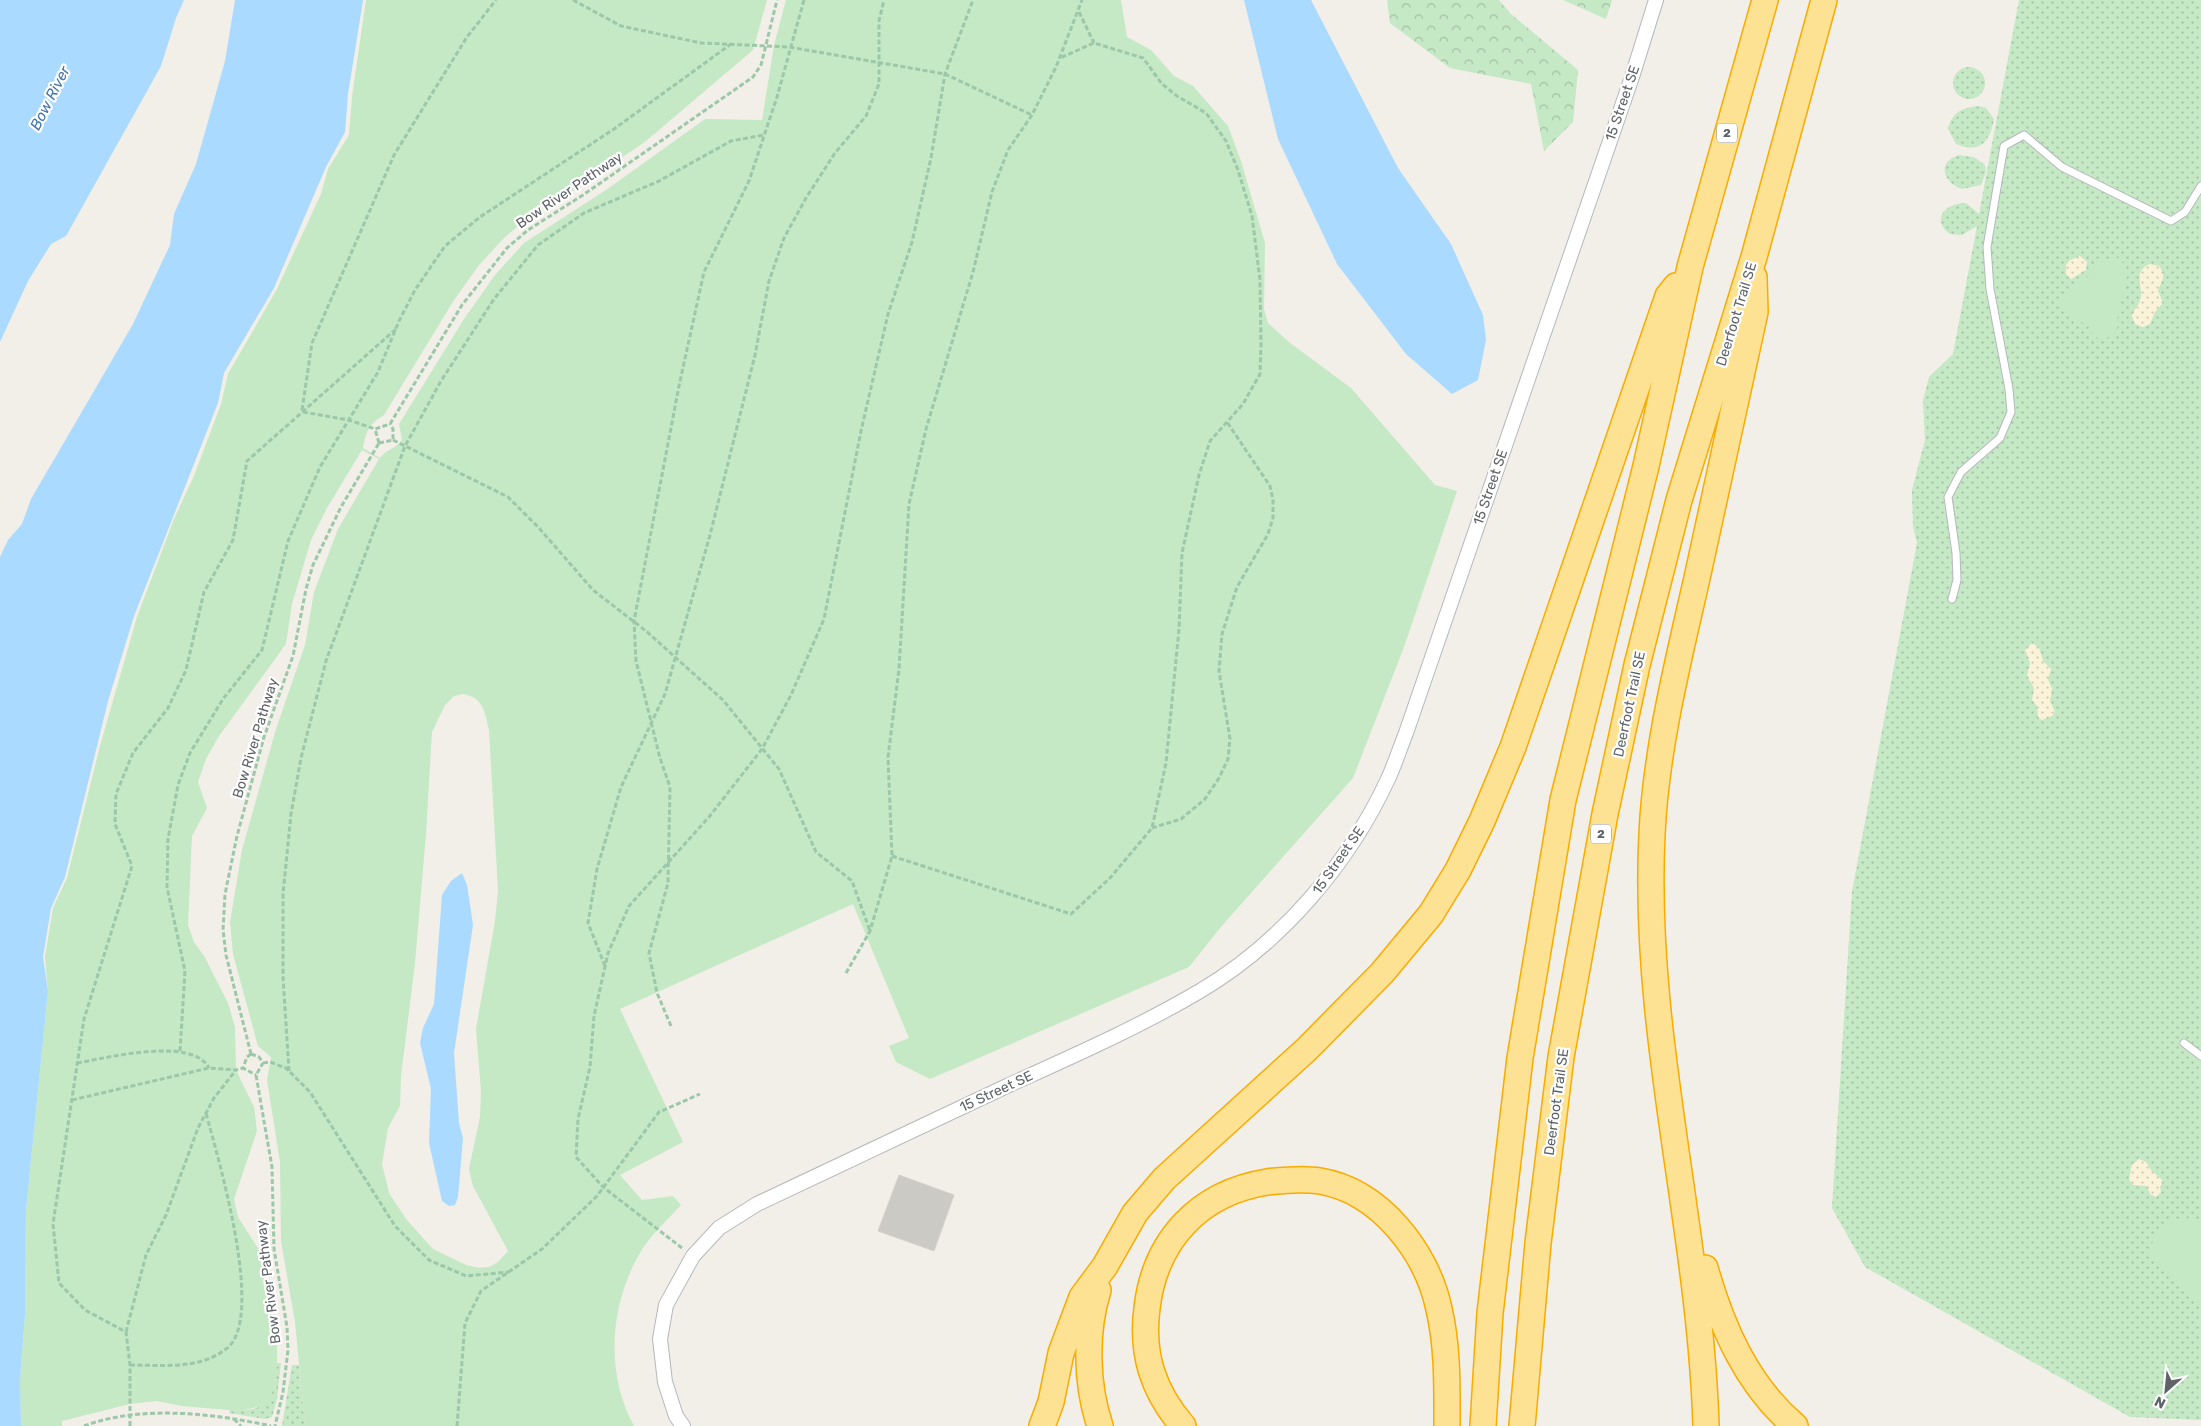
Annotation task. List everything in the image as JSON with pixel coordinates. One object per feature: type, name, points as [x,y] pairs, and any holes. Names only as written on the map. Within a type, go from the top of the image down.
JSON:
[{"type":"highway","name":"2","points":[[1483,1426],[1490,1313],[1520,1058],[1563,800],[1646,466],[1690,267],[1765,0]]},
{"type":"highway","name":"Deerfoot Trail SE","points":[[1522,1426],[1538,1242],[1561,1057],[1605,814],[1637,665],[1679,500],[1754,257],[1824,0]]},
{"type":"highway","points":[[1706,1426],[1699,1314],[1680,1188],[1655,988],[1652,924],[1652,834],[1657,781],[1676,670],[1755,312],[1754,257]]},
{"type":"highway","points":[[1042,1426],[1051,1402],[1067,1334],[1082,1297],[1105,1266],[1135,1213],[1164,1179],[1307,1049],[1382,972],[1431,914],[1458,870],[1482,821],[1512,747],[1668,296],[1690,267]]},
{"type":"highway","points":[[1183,1426],[1168,1409],[1146,1356],[1145,1324],[1150,1286],[1162,1253],[1184,1222],[1214,1200],[1252,1185],[1286,1179],[1320,1181],[1350,1191],[1379,1210],[1401,1232],[1416,1252],[1429,1278],[1439,1309],[1446,1358],[1447,1426]]},
{"type":"highway","points":[[1680,1188],[1690,1213],[1711,1290],[1730,1340],[1753,1380],[1772,1404],[1795,1426]]},
{"type":"highway","points":[[1100,1426],[1092,1386],[1089,1336],[1091,1314],[1105,1266]]},
{"type":"street","name":"15 Street SE","points":[[683,1426],[676,1416],[665,1382],[660,1339],[666,1305],[693,1256],[719,1228],[757,1204],[1089,1048],[1201,990],[1236,966],[1274,935],[1308,901],[1332,872],[1388,780],[1406,733],[1632,77],[1656,0]]},
{"type":"lane","points":[[1952,599],[1957,580],[1956,553],[1948,497],[1961,472],[2000,438],[2011,412],[2009,389],[1990,289],[1987,247],[2004,146],[2024,135],[2062,167],[2171,221],[2185,212],[2201,186]]},
{"type":"lane","points":[[2184,1043],[2201,1056]]},
{"type":"path","points":[[302,412],[312,343],[394,155],[466,37],[496,0]]},
{"type":"path","points":[[573,0],[621,26],[701,44],[766,44],[878,61],[945,74],[1032,115]]},
{"type":"path","name":"Bow River Pathway","points":[[390,424],[462,305],[507,248],[528,230],[583,195],[754,77],[760,66],[777,0]]},
{"type":"path","points":[[671,1026],[657,993],[650,954],[668,883],[670,787],[636,661],[634,621],[678,386],[704,272],[749,181],[804,0]]},
{"type":"path","points":[[605,967],[588,923],[596,869],[621,787],[652,725],[665,694],[714,516],[755,355],[769,281],[784,238],[835,152],[866,116],[879,84],[879,21],[884,0]]},
{"type":"path","points":[[693,1256],[603,1187],[576,1157],[578,1118],[590,1067],[594,1016],[608,953],[629,906],[710,817],[762,749],[791,694],[824,618],[861,430],[888,314],[912,242],[932,158],[945,74],[973,0]]},
{"type":"path","points":[[846,973],[870,931],[892,856],[888,757],[899,669],[909,504],[926,429],[973,272],[992,192],[1008,150],[1032,115],[1060,58],[1082,0]]},
{"type":"path","points":[[1078,11],[1094,43]]},
{"type":"path","points":[[892,856],[1071,914],[1110,878],[1152,828],[1166,763],[1179,629],[1182,553],[1199,475],[1210,441],[1243,404],[1260,374],[1260,280],[1252,216],[1238,170],[1226,141],[1206,113],[1162,84],[1143,58],[1094,43],[1060,58]]},
{"type":"path","points":[[180,1051],[185,970],[167,887],[168,840],[178,785],[190,753],[214,714],[262,650],[288,541],[320,467],[378,372],[415,290],[445,246],[480,217],[614,129],[731,44]]},
{"type":"path","points":[[289,1071],[283,977],[283,894],[291,814],[301,758],[326,662],[405,446],[441,381],[494,299],[538,245],[584,213],[659,181],[731,140],[764,134]]},
{"type":"path","points":[[126,1332],[85,1310],[59,1283],[53,1224],[84,1019],[132,866],[115,824],[116,794],[133,753],[168,708],[186,670],[204,592],[233,540],[247,461],[396,329]]},
{"type":"path","points":[[302,412],[349,420],[375,429],[390,424],[393,429],[393,440]]},
{"type":"path","points":[[1152,828],[1181,819],[1205,799],[1219,778],[1228,759],[1230,739],[1219,671],[1222,634],[1237,587],[1268,534],[1273,518],[1273,500],[1270,486],[1228,422]]},
{"type":"path","points":[[375,429],[379,443],[393,440],[508,497],[539,528],[593,590],[634,621],[723,700],[778,769],[816,852],[852,881],[870,931]]},
{"type":"path","name":"Bow River Pathway","points":[[251,1054],[226,955],[223,930],[225,894],[237,836],[264,737],[293,656],[306,589],[313,566],[341,507],[379,443]]},
{"type":"path","points":[[77,1063],[130,1054],[180,1051],[206,1062],[209,1068]]},
{"type":"path","points":[[243,1068],[247,1057],[251,1054],[258,1057],[263,1063],[278,1064],[289,1071],[310,1092],[395,1226],[429,1260],[466,1276],[510,1272]]},
{"type":"path","points":[[72,1100],[209,1068],[236,1070],[243,1068],[256,1076],[263,1063]]},
{"type":"path","points":[[130,1426],[130,1365],[126,1332],[146,1255],[166,1215],[198,1128],[214,1098],[236,1070]]},
{"type":"path","name":"Bow River Pathway","points":[[256,1076],[272,1167],[274,1249],[287,1326],[288,1350],[283,1392],[276,1426]]},
{"type":"path","points":[[457,1426],[464,1323],[481,1291],[542,1249],[603,1187],[659,1112],[700,1094]]},
{"type":"path","points":[[130,1365],[192,1365],[227,1349],[235,1339],[241,1317],[242,1272],[233,1224],[206,1113]]},
{"type":"path","points":[[84,1426],[130,1415],[154,1412],[234,1418],[271,1426]]},
{"type":"path","points":[[234,1418],[241,1426]]},
{"type":"green space","points":[[366,0],[767,0],[753,50],[646,141],[564,197],[526,219],[504,238],[479,265],[454,300],[384,415],[369,428],[363,448],[380,458],[402,440],[399,424],[464,319],[495,275],[524,243],[609,188],[705,119],[762,120],[774,45],[786,0],[1121,0],[1127,37],[1151,50],[1174,76],[1193,86],[1228,126],[1241,161],[1265,243],[1264,309],[1268,323],[1290,343],[1351,388],[1435,485],[1457,491],[1404,647],[1353,778],[1220,928],[1189,967],[930,1079],[896,1062],[889,1046],[909,1038],[853,904],[620,1009],[683,1142],[620,1175],[642,1200],[673,1196],[681,1205],[643,1248],[623,1290],[618,1313],[615,1336],[615,1360],[618,1383],[624,1405],[634,1426],[305,1426],[295,1322],[281,1241],[280,1162],[267,1080],[271,1057],[258,1046],[233,954],[230,922],[242,850],[276,729],[305,645],[314,592],[338,529],[379,459],[362,450],[327,508],[311,540],[292,604],[286,644],[219,736],[206,759],[198,782],[207,808],[192,836],[188,925],[194,942],[204,956],[228,1003],[235,1027],[236,1070],[254,1107],[257,1131],[234,1199],[238,1217],[259,1250],[277,1335],[277,1363],[273,1391],[269,1399],[262,1406],[240,1411],[182,1406],[156,1401],[130,1404],[62,1421],[62,1426],[21,1426],[20,1380],[25,1315],[26,1210],[48,991],[45,957],[53,908],[67,878],[100,746],[137,617],[174,519],[194,476],[221,404],[228,374],[277,289],[321,194],[328,169],[349,135],[352,97]],"holes":[[[463,694],[475,698],[482,706],[489,730],[498,891],[495,921],[476,1029],[481,1091],[480,1117],[469,1169],[473,1186],[508,1251],[498,1262],[489,1267],[479,1268],[466,1265],[433,1249],[406,1219],[389,1193],[382,1164],[388,1128],[400,1106],[401,1076],[415,963],[426,834],[432,732],[445,705],[454,696]]]},
{"type":"green space","points":[[1387,0],[1499,0],[1511,14],[1578,70],[1573,122],[1544,151],[1531,84],[1450,68],[1390,23]]},
{"type":"green space","points":[[1563,0],[1612,0],[1606,19]]},
{"type":"green space","points":[[2019,0],[2201,0],[2201,1420],[2130,1417],[1865,1267],[1832,1208],[1852,892],[1917,543],[1913,526],[1912,490],[1925,440],[1923,400],[1929,377],[1953,354],[1977,226],[1962,235],[1950,234],[1941,223],[1941,218],[1943,213],[1952,206],[1966,203],[1979,214]]},
{"type":"green space","points":[[1969,67],[1975,68],[1980,72],[1984,77],[1984,89],[1980,94],[1975,98],[1969,99],[1963,98],[1958,94],[1954,89],[1953,83],[1954,77],[1958,72],[1963,68]]},
{"type":"green space","points":[[1978,106],[1986,108],[1994,119],[1987,140],[1978,147],[1971,148],[1956,144],[1948,129],[1952,118],[1962,110]]},
{"type":"green space","points":[[1959,155],[1974,157],[1985,165],[1986,172],[1981,185],[1962,189],[1955,186],[1946,177],[1945,167],[1947,162]]},
{"type":"green space","points":[[2116,257],[2126,268],[2127,275],[2118,311],[2118,325],[2111,336],[2100,340],[2092,333],[2089,326],[2065,313],[2062,309],[2061,298],[2089,276],[2097,264]]},
{"type":"green space","points":[[2195,1218],[2201,1220],[2201,1307],[2186,1288],[2150,1257],[2154,1239],[2162,1227],[2176,1220]]},
{"type":"green space","points":[[277,1363],[281,1363],[277,1399],[272,1417],[265,1419],[229,1413],[230,1410],[254,1409],[267,1401],[273,1386]]},
{"type":"green space","points":[[292,1365],[299,1365],[305,1426],[282,1426]]},
{"type":"sand","points":[[2080,256],[2087,262],[2086,270],[2071,279],[2066,274],[2066,265],[2070,260]]},
{"type":"sand","points":[[2150,264],[2159,266],[2163,273],[2163,279],[2158,291],[2163,303],[2155,312],[2150,324],[2143,327],[2135,324],[2132,316],[2141,297],[2140,274]]},
{"type":"sand","points":[[2032,643],[2039,648],[2043,661],[2051,669],[2048,679],[2052,689],[2050,701],[2055,712],[2052,716],[2042,720],[2038,717],[2037,706],[2032,700],[2034,688],[2027,676],[2030,663],[2025,650]]},
{"type":"sand","points":[[2139,1159],[2146,1162],[2151,1170],[2163,1181],[2160,1187],[2161,1192],[2156,1197],[2150,1194],[2147,1186],[2133,1185],[2129,1179],[2132,1165]]},
{"type":"water","name":"Bow River","points":[[0,0],[184,0],[176,18],[161,66],[66,236],[51,244],[28,281],[0,342]]},
{"type":"water","points":[[235,0],[363,0],[348,94],[345,132],[326,167],[274,288],[224,373],[218,403],[134,616],[108,701],[65,877],[51,908],[43,957],[48,991],[26,1210],[25,1315],[20,1380],[21,1426],[0,1426],[0,557],[8,540],[22,524],[31,499],[133,324],[170,245],[174,214],[196,164],[225,61]]},
{"type":"water","points":[[1244,0],[1311,0],[1398,168],[1451,244],[1483,315],[1486,340],[1478,380],[1452,394],[1406,354],[1337,264],[1278,139]]},
{"type":"water","points":[[462,873],[467,885],[473,925],[454,1053],[459,1123],[463,1138],[458,1197],[455,1205],[449,1206],[442,1201],[429,1143],[431,1089],[420,1043],[423,1028],[434,1004],[442,895],[451,881]]},
{"type":"building","points":[[899,1175],[954,1195],[934,1251],[878,1231]]}]
